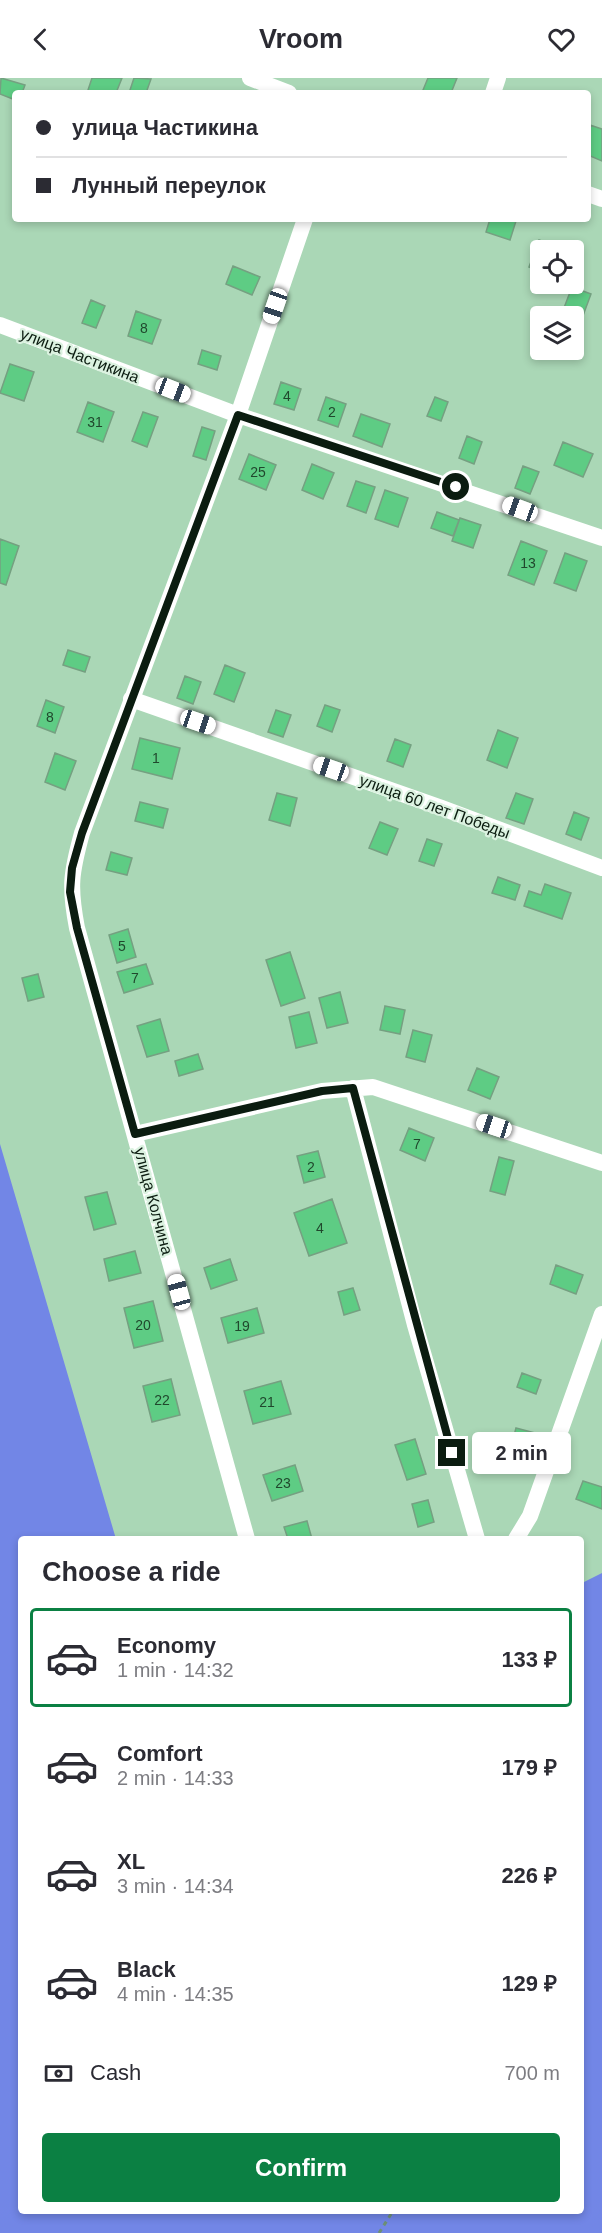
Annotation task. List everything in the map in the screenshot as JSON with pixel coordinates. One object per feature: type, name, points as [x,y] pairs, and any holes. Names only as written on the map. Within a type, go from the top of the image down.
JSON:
[{"type":"street","points":[[250,78],[281,90]]},
{"type":"street","name":"улица Колчина","points":[[246,1536],[77,928],[70,892],[72,868],[82,833],[238,415],[304,222]]},
{"type":"street","name":"улица Частикина","points":[[0,325],[238,415],[602,538]]},
{"type":"street","name":"улица 60 лет Победы","points":[[131,699],[442,808],[602,868]]},
{"type":"street","points":[[353,1088],[415,1325],[476,1536]]},
{"type":"street","points":[[135,1134],[322,1091],[373,1088],[408,1097],[602,1163]]},
{"type":"street","points":[[518,1536],[530,1516],[602,1314]]},
{"type":"path","points":[[380,2233],[391,2214]]},
{"type":"shaded area","points":[[0,1144],[115,1536],[18,1536],[18,2214],[584,2214],[584,1582],[602,1573],[602,2233],[0,2233]]},
{"type":"building","points":[[1,78],[25,85],[23,90],[12,90],[12,99],[0,94]]},
{"type":"building","points":[[92,78],[122,78],[117,90],[88,90]]},
{"type":"building","points":[[134,78],[151,79],[147,90],[130,90]]},
{"type":"building","points":[[428,78],[457,78],[452,90],[423,90]]},
{"type":"building","points":[[591,125],[602,129],[602,161],[591,156]]},
{"type":"building","points":[[489,222],[516,222],[510,240],[486,232]]},
{"type":"building","points":[[233,266],[260,277],[252,295],[226,284]]},
{"type":"building","points":[[584,291],[591,294],[584,313],[584,306],[565,306],[569,294],[584,294]]},
{"type":"building","points":[[91,300],[105,306],[96,328],[82,323]]},
{"type":"building","points":[[136,311],[161,320],[152,344],[128,336]]},
{"type":"building","points":[[202,350],[221,356],[217,370],[198,364]]},
{"type":"building","points":[[10,364],[34,372],[24,401],[0,393]]},
{"type":"building","points":[[281,382],[301,389],[294,410],[274,404]]},
{"type":"building","points":[[326,397],[346,404],[338,427],[318,420]]},
{"type":"building","points":[[435,397],[448,402],[441,421],[427,416]]},
{"type":"building","points":[[88,402],[114,412],[103,442],[77,432]]},
{"type":"building","points":[[143,412],[158,417],[147,447],[132,441]]},
{"type":"building","points":[[361,414],[390,424],[382,447],[353,436]]},
{"type":"building","points":[[202,427],[215,431],[206,460],[193,456]]},
{"type":"building","points":[[467,436],[482,442],[474,464],[459,458]]},
{"type":"building","points":[[563,442],[593,454],[583,477],[554,465]]},
{"type":"building","points":[[249,454],[276,465],[266,490],[239,479]]},
{"type":"building","points":[[312,464],[334,473],[323,499],[302,490]]},
{"type":"building","points":[[523,466],[539,472],[530,494],[515,488]]},
{"type":"building","points":[[356,481],[375,487],[366,513],[347,506]]},
{"type":"building","points":[[385,490],[408,498],[398,527],[375,519]]},
{"type":"building","points":[[437,512],[459,520],[453,536],[431,528]]},
{"type":"building","points":[[460,518],[481,525],[473,548],[452,541]]},
{"type":"building","points":[[0,539],[19,546],[6,585],[0,583]]},
{"type":"building","points":[[521,541],[547,551],[534,585],[508,575]]},
{"type":"building","points":[[565,553],[587,561],[576,591],[554,583]]},
{"type":"building","points":[[68,650],[90,657],[85,672],[63,665]]},
{"type":"building","points":[[225,665],[245,673],[234,702],[214,694]]},
{"type":"building","points":[[185,676],[201,682],[193,704],[177,698]]},
{"type":"building","points":[[46,700],[64,707],[55,733],[37,726]]},
{"type":"building","points":[[325,705],[340,710],[332,732],[317,726]]},
{"type":"building","points":[[276,710],[291,715],[283,737],[268,732]]},
{"type":"building","points":[[498,730],[518,738],[507,768],[487,760]]},
{"type":"building","points":[[140,738],[180,748],[172,779],[132,769]]},
{"type":"building","points":[[395,739],[411,745],[403,767],[387,761]]},
{"type":"building","points":[[55,753],[76,761],[65,790],[45,782]]},
{"type":"building","points":[[277,793],[297,798],[290,826],[269,820]]},
{"type":"building","points":[[516,793],[533,799],[524,824],[506,818]]},
{"type":"building","points":[[140,802],[168,809],[163,828],[135,821]]},
{"type":"building","points":[[574,812],[589,818],[581,840],[566,834]]},
{"type":"building","points":[[380,822],[398,829],[387,855],[369,848]]},
{"type":"building","points":[[427,839],[442,844],[434,866],[419,861]]},
{"type":"building","points":[[111,852],[132,858],[127,875],[106,870]]},
{"type":"building","points":[[498,877],[520,885],[515,900],[492,893]]},
{"type":"building","points":[[545,884],[571,893],[562,919],[524,906],[529,891],[541,895]]},
{"type":"building","points":[[128,929],[136,957],[117,963],[109,935]]},
{"type":"building","points":[[290,952],[305,998],[281,1006],[266,960]]},
{"type":"building","points":[[146,964],[153,984],[124,993],[117,972]]},
{"type":"building","points":[[38,974],[44,997],[28,1001],[22,978]]},
{"type":"building","points":[[340,992],[348,1023],[327,1028],[319,998]]},
{"type":"building","points":[[385,1006],[405,1010],[400,1034],[380,1030]]},
{"type":"building","points":[[309,1012],[317,1043],[296,1048],[289,1017]]},
{"type":"building","points":[[160,1019],[169,1051],[147,1057],[137,1026]]},
{"type":"building","points":[[413,1030],[432,1035],[425,1062],[406,1057]]},
{"type":"building","points":[[198,1054],[203,1069],[179,1076],[175,1061]]},
{"type":"building","points":[[477,1068],[499,1077],[490,1099],[468,1090]]},
{"type":"building","points":[[409,1128],[434,1138],[425,1161],[400,1150]]},
{"type":"building","points":[[318,1151],[325,1177],[304,1183],[297,1156]]},
{"type":"building","points":[[499,1157],[514,1161],[505,1195],[490,1191]]},
{"type":"building","points":[[107,1192],[116,1224],[94,1230],[85,1197]]},
{"type":"building","points":[[332,1199],[347,1243],[309,1256],[294,1213]]},
{"type":"building","points":[[135,1251],[141,1273],[109,1281],[104,1259]]},
{"type":"building","points":[[230,1259],[237,1280],[211,1289],[204,1268]]},
{"type":"building","points":[[556,1265],[583,1275],[576,1294],[550,1284]]},
{"type":"building","points":[[353,1288],[360,1310],[344,1315],[338,1292]]},
{"type":"building","points":[[153,1301],[163,1341],[134,1348],[124,1308]]},
{"type":"building","points":[[257,1308],[264,1333],[228,1343],[221,1318]]},
{"type":"building","points":[[522,1373],[541,1380],[536,1394],[517,1387]]},
{"type":"building","points":[[171,1379],[180,1415],[152,1422],[143,1386]]},
{"type":"building","points":[[281,1381],[291,1414],[253,1424],[244,1391]]},
{"type":"building","points":[[516,1428],[539,1434],[533,1454],[511,1447]]},
{"type":"building","points":[[415,1439],[426,1474],[407,1480],[395,1445]]},
{"type":"building","points":[[295,1465],[303,1491],[272,1501],[263,1475]]},
{"type":"building","points":[[583,1481],[602,1487],[602,1509],[576,1499]]},
{"type":"building","points":[[428,1500],[434,1522],[418,1527],[412,1504]]},
{"type":"building","points":[[307,1521],[311,1536],[287,1536],[284,1527]]},
{"type":"route","points":[[452,1453],[415,1325],[353,1088],[322,1091],[135,1134],[77,928],[70,892],[72,868],[82,833],[238,415],[456,487]]}]
